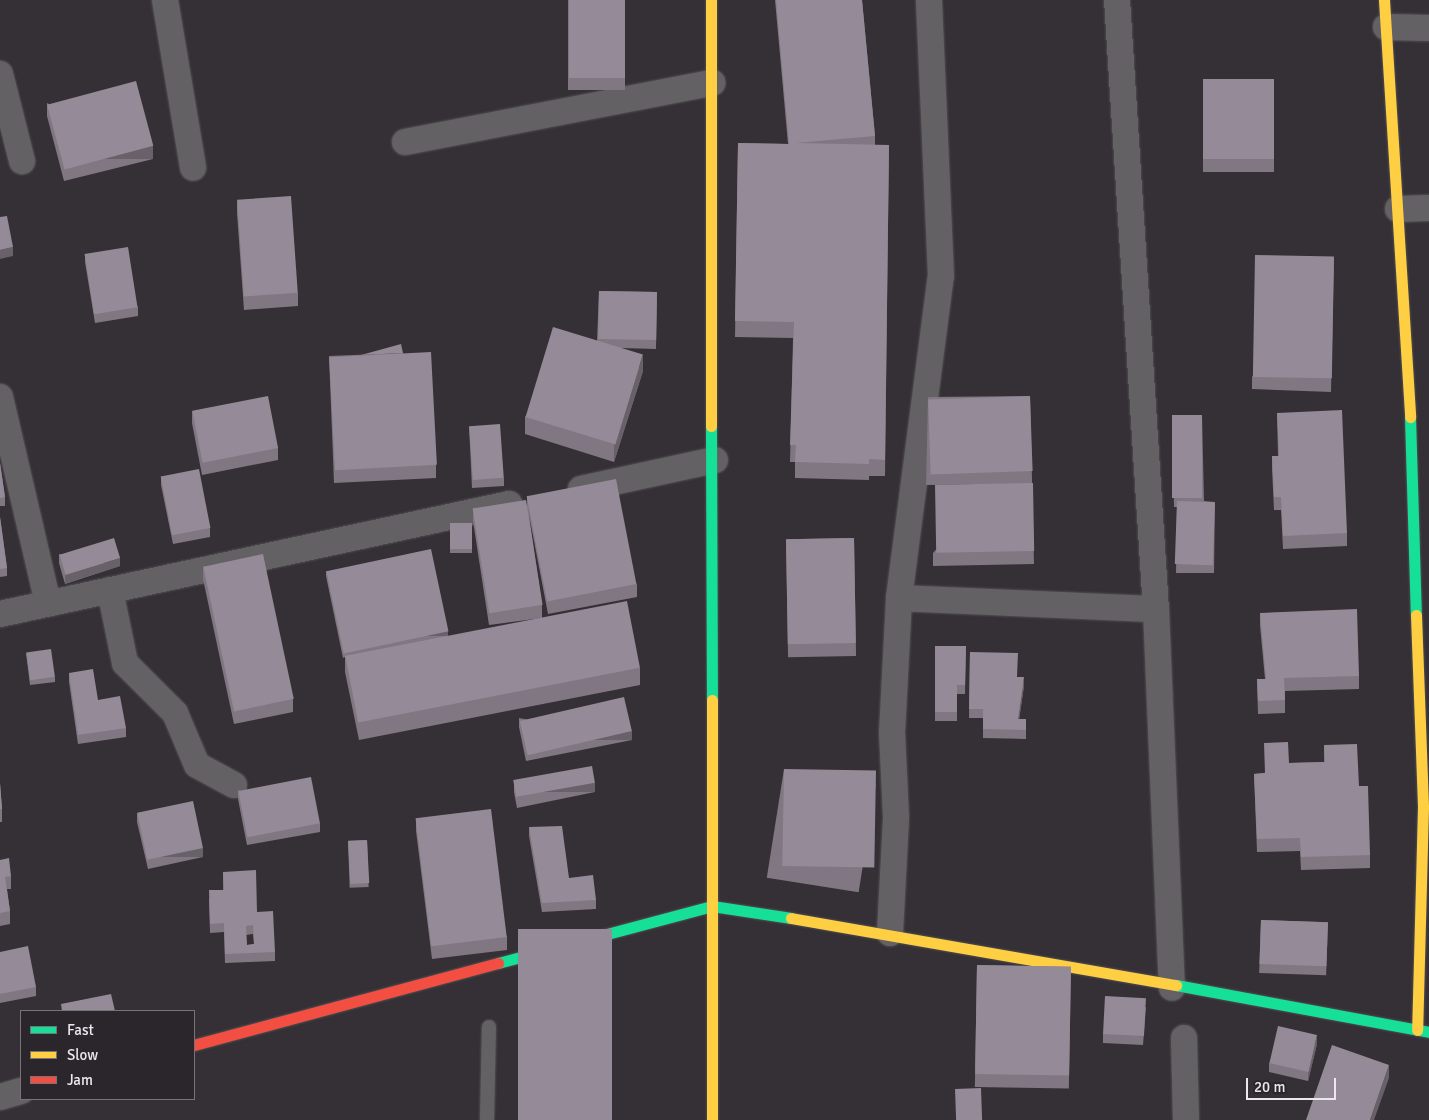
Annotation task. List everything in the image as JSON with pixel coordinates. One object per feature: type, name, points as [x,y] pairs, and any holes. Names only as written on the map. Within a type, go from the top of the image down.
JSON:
[{"type":"street","points":[[165,0],[193,168]]},
{"type":"street","points":[[711,0],[715,460],[712,1120]]},
{"type":"street","points":[[890,933],[896,817],[892,733],[899,598],[941,276],[928,0]]},
{"type":"street","points":[[1117,0],[1156,609],[1172,988]]},
{"type":"street","points":[[195,1045],[712,906],[890,933],[1172,988],[1423,1031],[1423,807],[1398,209],[1384,0]]},
{"type":"street","points":[[1386,27],[1429,28]]},
{"type":"street","points":[[0,74],[22,161]]},
{"type":"street","points":[[405,142],[712,83]]},
{"type":"street","points":[[1398,209],[1429,208]]},
{"type":"street","points":[[0,397],[48,603]]},
{"type":"street","points":[[559,494],[715,460]]},
{"type":"street","points":[[0,614],[530,500]]},
{"type":"street","points":[[110,590],[125,663],[175,713],[197,765],[234,785]]},
{"type":"street","points":[[899,598],[1156,609]]},
{"type":"street","points":[[1184,1038],[1186,1120]]},
{"type":"street","points":[[0,1097],[20,1091]]},
{"type":"lane","points":[[487,1120],[489,1027]]},
{"type":"building","points":[[569,0],[625,0],[625,78],[569,78]]},
{"type":"building","points":[[776,0],[862,0],[875,136],[796,143],[889,145],[885,460],[869,459],[869,464],[795,462],[796,445],[790,445],[794,322],[735,321],[738,143],[789,144]]},
{"type":"building","points":[[1203,79],[1274,79],[1274,159],[1203,159]]},
{"type":"building","points":[[136,81],[153,146],[64,170],[47,105]]},
{"type":"building","points":[[291,196],[298,293],[244,297],[237,200]]},
{"type":"building","points":[[7,216],[13,247],[0,250],[0,217]]},
{"type":"building","points":[[128,247],[138,307],[94,314],[85,254]]},
{"type":"building","points":[[1255,255],[1334,256],[1332,378],[1253,377]]},
{"type":"building","points":[[599,291],[657,292],[656,340],[598,339]]},
{"type":"building","points":[[553,327],[643,354],[615,444],[526,417]]},
{"type":"building","points":[[401,344],[403,353],[361,355]]},
{"type":"building","points":[[431,352],[437,465],[335,470],[329,357]]},
{"type":"building","points":[[268,396],[278,448],[203,463],[192,411]]},
{"type":"building","points":[[1030,396],[1033,471],[931,475],[928,400]]},
{"type":"building","points":[[1342,410],[1347,533],[1283,536],[1281,497],[1274,497],[1272,456],[1279,456],[1277,413]]},
{"type":"building","points":[[1172,415],[1202,415],[1202,498],[1172,498]]},
{"type":"building","points":[[500,424],[504,478],[473,480],[469,426]]},
{"type":"building","points":[[0,463],[5,497],[0,498]]},
{"type":"building","points":[[199,469],[210,528],[172,535],[161,476]]},
{"type":"building","points":[[616,479],[636,584],[547,601],[527,496]]},
{"type":"building","points":[[1033,483],[1034,551],[936,553],[935,485]]},
{"type":"building","points":[[526,500],[543,605],[489,613],[473,508]]},
{"type":"building","points":[[1177,501],[1215,502],[1213,565],[1175,564]]},
{"type":"building","points":[[0,517],[7,568],[0,569]]},
{"type":"building","points":[[450,523],[472,523],[472,549],[450,549]]},
{"type":"building","points":[[114,538],[120,558],[66,575],[59,555]]},
{"type":"building","points":[[854,538],[856,643],[788,644],[786,539]]},
{"type":"building","points":[[431,549],[448,631],[344,653],[326,571]]},
{"type":"building","points":[[263,554],[294,699],[234,711],[203,567]]},
{"type":"building","points":[[627,601],[640,668],[358,723],[345,656]]},
{"type":"building","points":[[1357,609],[1359,676],[1284,678],[1285,700],[1258,701],[1257,679],[1266,679],[1260,613]]},
{"type":"building","points":[[935,646],[966,646],[965,685],[957,685],[957,712],[935,712]]},
{"type":"building","points":[[51,649],[55,677],[30,680],[26,652]]},
{"type":"building","points":[[970,652],[1018,653],[1017,677],[1024,677],[1018,719],[1026,719],[1026,730],[983,729],[983,709],[969,709]]},
{"type":"building","points":[[93,669],[98,700],[120,696],[126,728],[78,735],[69,673]]},
{"type":"building","points":[[624,697],[632,731],[528,755],[520,721]]},
{"type":"building","points":[[1288,742],[1289,763],[1325,762],[1324,745],[1357,744],[1359,786],[1368,786],[1370,855],[1301,857],[1300,838],[1257,839],[1254,774],[1265,773],[1264,743]]},
{"type":"building","points":[[592,766],[595,783],[516,797],[513,780]]},
{"type":"building","points":[[784,769],[876,771],[874,868],[782,866]]},
{"type":"building","points":[[311,777],[320,823],[247,837],[238,791]]},
{"type":"building","points":[[0,783],[2,809],[0,809]]},
{"type":"building","points":[[193,801],[203,848],[147,860],[137,813]]},
{"type":"building","points":[[491,809],[507,937],[431,946],[416,818]]},
{"type":"building","points":[[562,826],[569,878],[593,875],[596,900],[542,903],[529,827]]},
{"type":"building","points":[[367,840],[369,883],[350,884],[348,841]]},
{"type":"building","points":[[9,858],[11,876],[5,877],[10,911],[0,913],[0,860]]},
{"type":"building","points":[[256,870],[257,912],[273,911],[275,952],[225,954],[224,923],[210,924],[209,890],[224,890],[223,872]],"holes":[[[253,925],[254,944],[247,945],[246,926]]]},
{"type":"building","points":[[1261,920],[1328,922],[1326,966],[1259,964]]},
{"type":"building","points":[[518,929],[612,929],[612,1120],[518,1120]]},
{"type":"building","points":[[28,946],[36,987],[0,994],[0,952]]},
{"type":"building","points":[[977,965],[1071,967],[1069,1076],[975,1074]]},
{"type":"building","points":[[111,994],[115,1010],[62,1010],[61,1004]]},
{"type":"building","points":[[1105,996],[1146,998],[1144,1036],[1103,1034]]},
{"type":"building","points":[[1278,1026],[1317,1035],[1308,1072],[1269,1063]]},
{"type":"building","points":[[1332,1045],[1389,1065],[1370,1120],[1306,1120]]},
{"type":"building","points":[[981,1088],[982,1120],[956,1120],[955,1089]]},
{"type":"traffic: fast","points":[[1410,417],[1416,615]]},
{"type":"traffic: fast","points":[[711,426],[712,700]]},
{"type":"traffic: fast","points":[[498,963],[712,906],[791,918]]},
{"type":"traffic: fast","points":[[1176,985],[1429,1032]]},
{"type":"traffic: slow","points":[[711,0],[711,426]]},
{"type":"traffic: slow","points":[[1384,0],[1410,417]]},
{"type":"traffic: slow","points":[[1416,615],[1423,807],[1417,1030]]},
{"type":"traffic: slow","points":[[712,700],[712,1120]]},
{"type":"traffic: slow","points":[[791,918],[1176,985]]},
{"type":"traffic: jam","points":[[195,1045],[498,963]]}]
